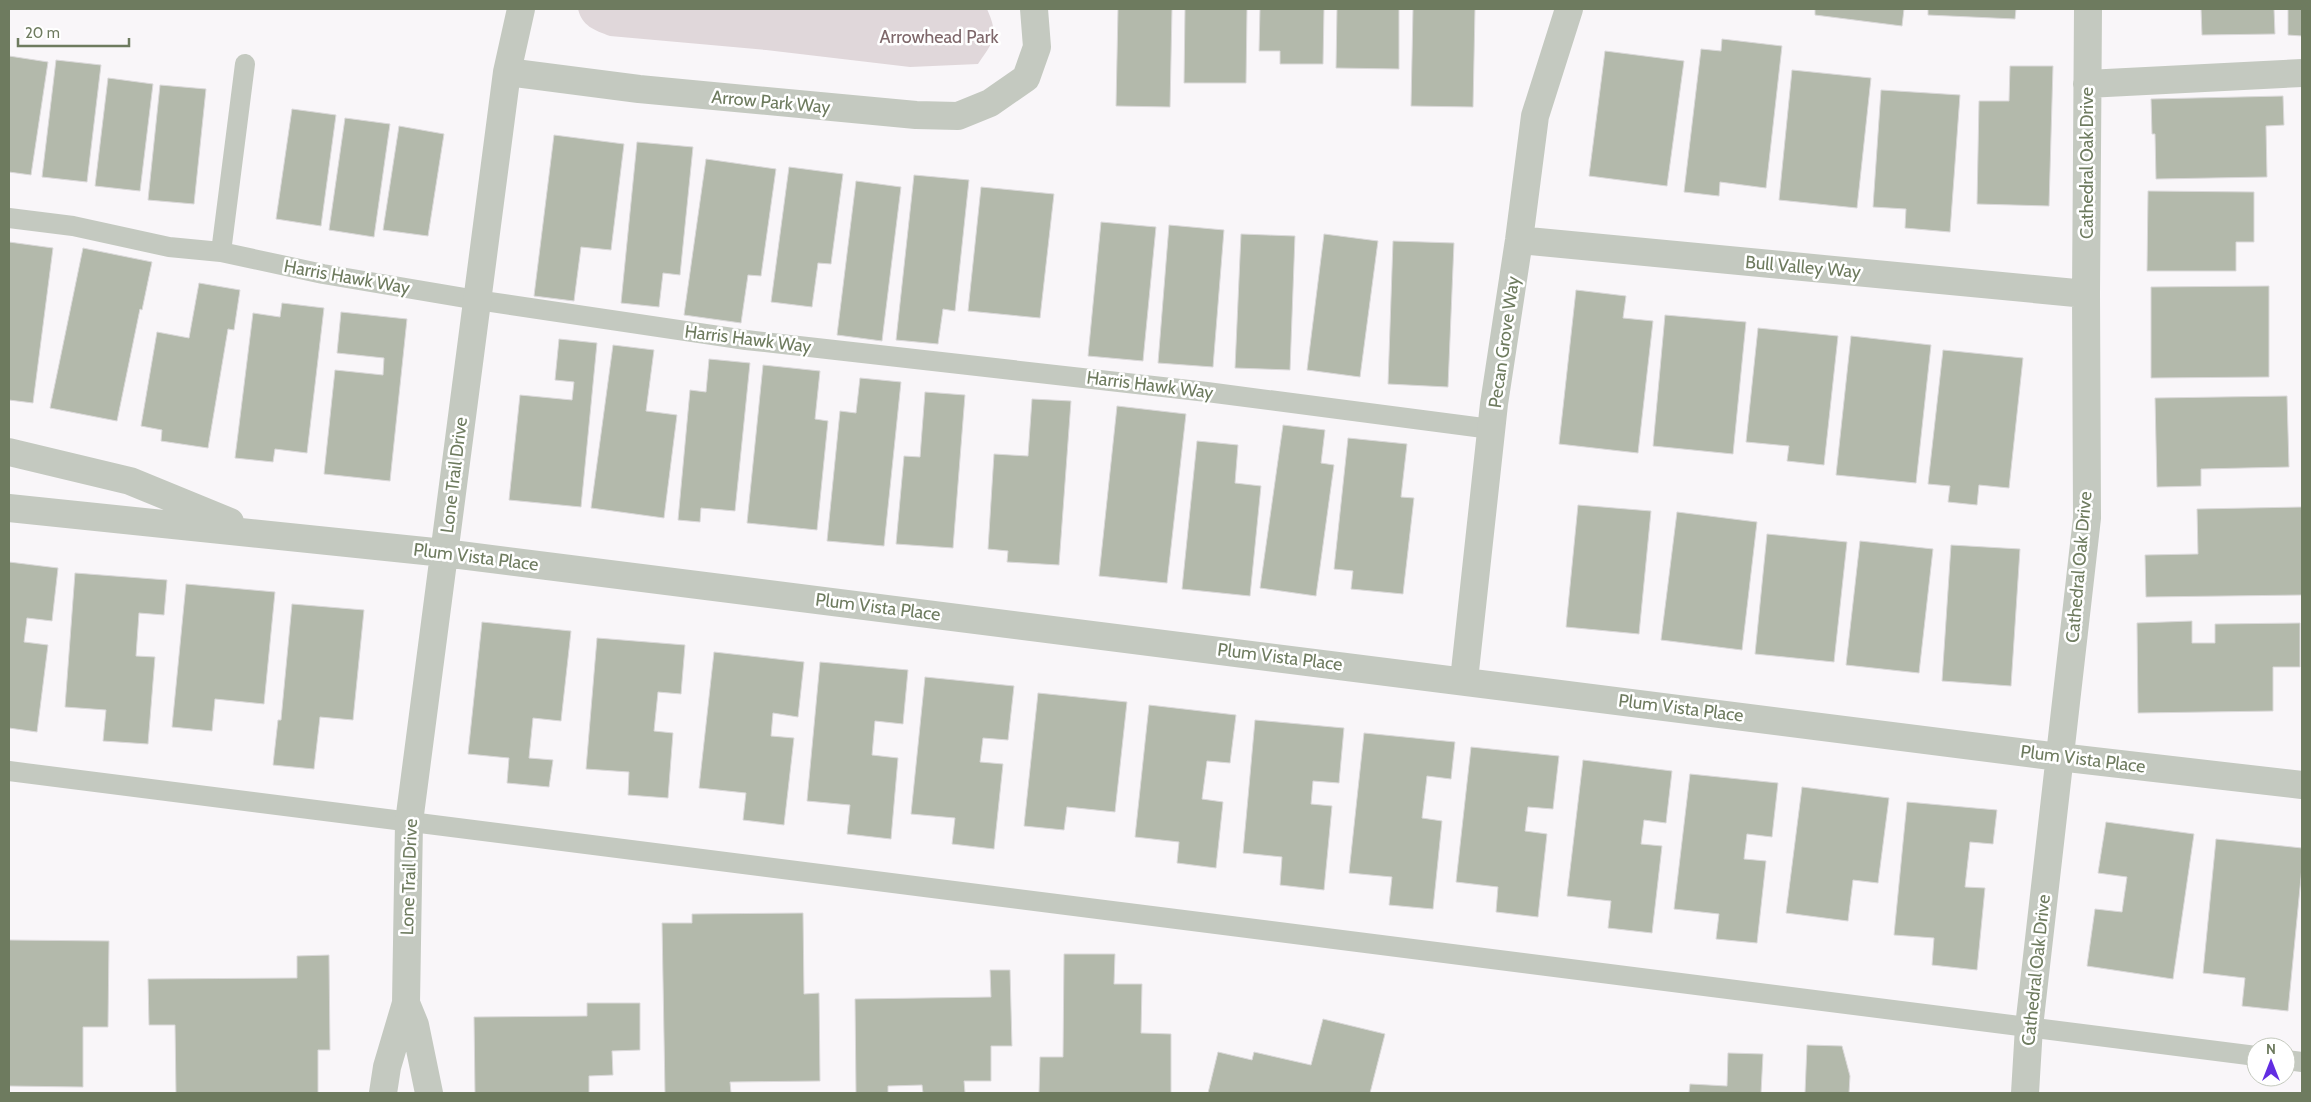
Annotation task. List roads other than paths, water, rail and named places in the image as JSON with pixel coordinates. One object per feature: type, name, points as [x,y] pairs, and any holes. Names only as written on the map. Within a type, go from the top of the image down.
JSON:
[{"type":"street","name":"Lone Trail Drive","points":[[383,1093],[386,1067],[406,1003],[409,822],[507,72],[521,9]]},
{"type":"street","name":"Arrow Park Way","points":[[507,72],[639,90],[906,114],[958,116],[990,103],[1026,78],[1037,47],[1034,9]]},
{"type":"street","name":"Pecan Grove Way","points":[[1464,680],[1491,429],[1535,116],[1569,9]]},
{"type":"street","name":"Cathedral Oak Drive","points":[[2026,1093],[2029,1027],[2087,518],[2088,9]]},
{"type":"street","points":[[2087,84],[2302,73]]},
{"type":"street","name":"Bull Valley Way","points":[[1519,240],[2086,294]]},
{"type":"street","name":"Plum Vista Place","points":[[9,452],[130,481],[256,534]]},
{"type":"street","name":"Plum Vista Place","points":[[9,508],[444,552],[2059,757],[2302,785]]},
{"type":"street","name":"Lone Trail Drive","points":[[406,1003],[415,1025],[430,1093]]},
{"type":"lane","points":[[220,252],[245,64]]},
{"type":"lane","name":"Harris Hawk Way","points":[[9,218],[73,226],[169,247],[220,252],[323,274],[477,300],[746,340],[1207,392],[1491,429]]},
{"type":"lane","points":[[9,771],[2246,1055]]},
{"type":"park label","name":"Arrowhead Park","points":[[939,37]]}]
